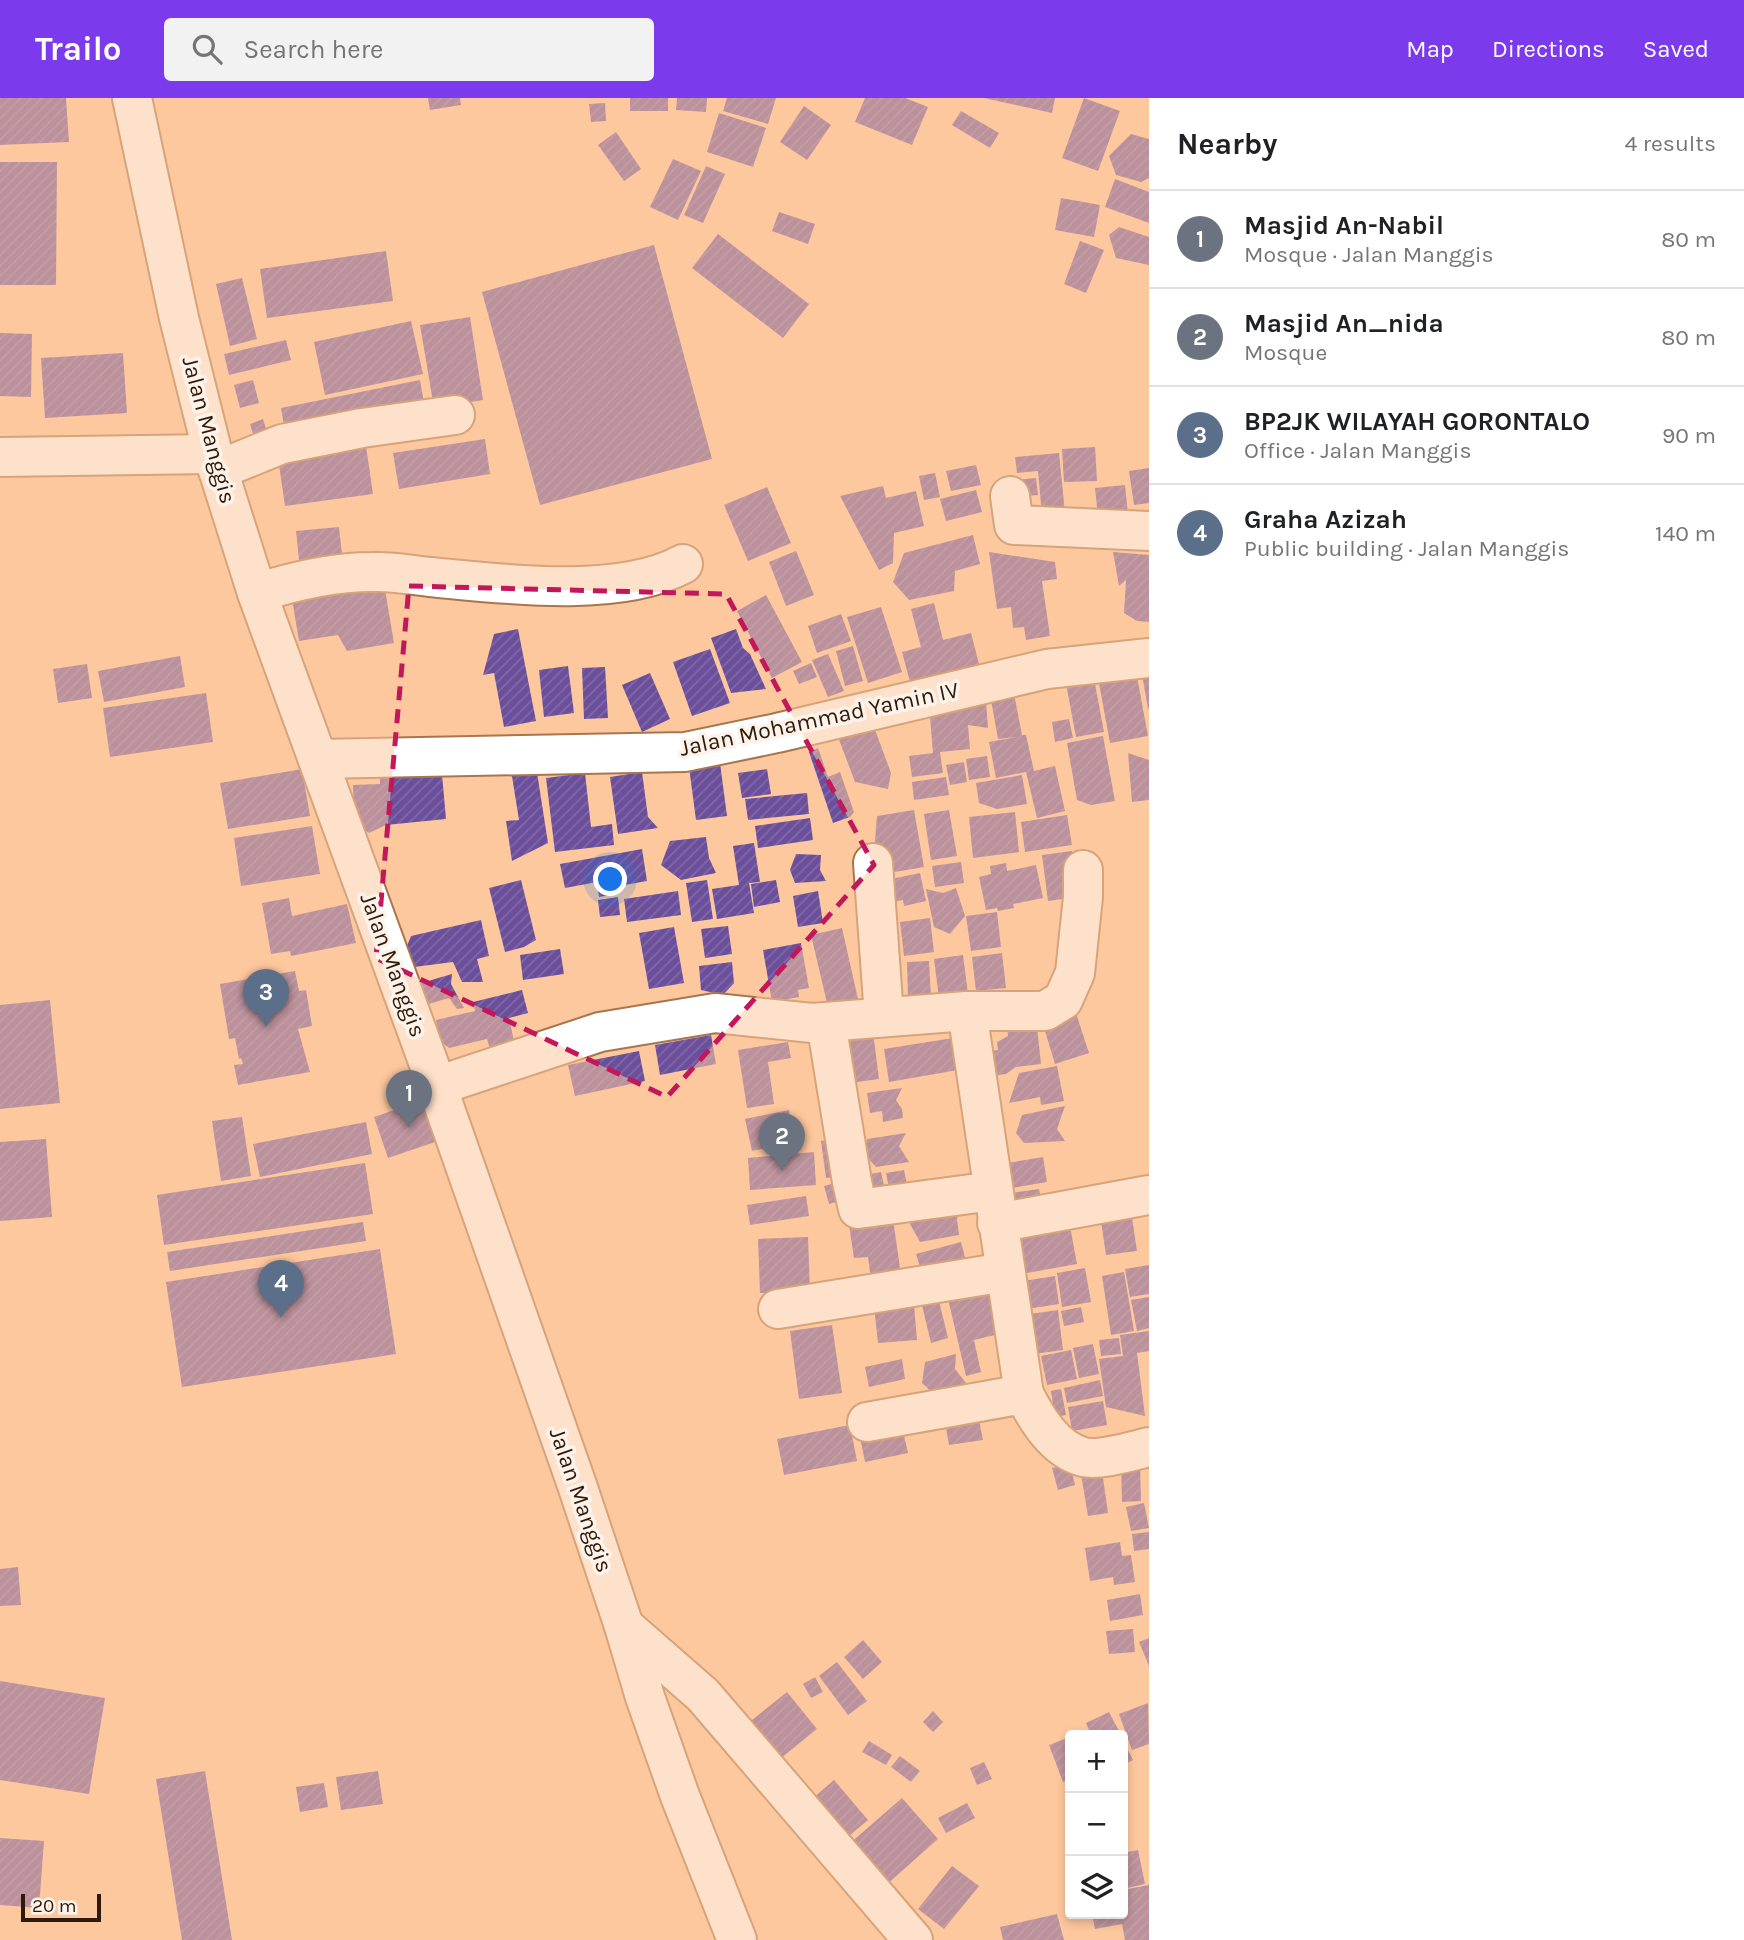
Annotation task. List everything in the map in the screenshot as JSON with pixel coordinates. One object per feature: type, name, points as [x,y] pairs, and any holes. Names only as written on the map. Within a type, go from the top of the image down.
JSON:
[{"type":"street","name":"Jalan Manggis","points":[[132,98],[179,318],[215,462],[257,593],[437,1086],[680,1796],[737,1940]]},
{"type":"street","points":[[0,457],[215,462],[282,444],[362,428],[456,415]]},
{"type":"street","points":[[1010,496],[1014,525],[1149,531]]},
{"type":"street","points":[[257,593],[312,579],[370,572],[507,583],[592,585],[642,580],[683,564]]},
{"type":"street","name":"Jalan Mohammad Yamin IV","points":[[318,759],[685,752],[777,733],[1037,671],[1149,658]]},
{"type":"street","points":[[873,863],[884,1016]]},
{"type":"street","points":[[437,1086],[600,1032],[715,1013],[812,1023],[967,1011],[1045,1011],[1063,1000],[1075,973],[1083,870]]},
{"type":"street","points":[[967,1011],[1024,1394],[1038,1421],[1057,1441],[1084,1457],[1106,1456],[1149,1447]]},
{"type":"street","points":[[826,1022],[858,1209],[995,1207],[1149,1195]]},
{"type":"street","points":[[778,1309],[1005,1272]]},
{"type":"street","points":[[867,1422],[1024,1394]]},
{"type":"street","points":[[624,1626],[703,1695],[913,1940]]},
{"type":"highlighted area","points":[[409,586],[726,594],[874,865],[667,1097],[376,958]]},
{"type":"building","points":[[0,98],[66,98],[69,142],[0,145]]},
{"type":"building","points":[[428,98],[460,98],[461,105],[430,110]]},
{"type":"building","points":[[630,98],[668,98],[668,111],[630,111]]},
{"type":"building","points":[[677,98],[707,98],[706,112],[676,110]]},
{"type":"building","points":[[727,98],[776,98],[768,124],[723,111]]},
{"type":"building","points":[[865,98],[905,98],[928,107],[912,145],[855,122]]},
{"type":"building","points":[[984,98],[1055,98],[1052,113]]},
{"type":"building","points":[[1084,98],[1120,111],[1098,171],[1062,158]]},
{"type":"building","points":[[605,103],[606,121],[591,122],[589,104]]},
{"type":"building","points":[[804,106],[831,125],[807,160],[780,142]]},
{"type":"building","points":[[961,111],[999,133],[990,148],[952,125]]},
{"type":"building","points":[[719,113],[766,128],[753,167],[707,152]]},
{"type":"building","points":[[616,132],[641,169],[624,181],[598,145]]},
{"type":"building","points":[[1131,134],[1149,139],[1149,178],[1141,182],[1116,175],[1109,156]]},
{"type":"building","points":[[673,159],[701,171],[678,220],[650,207]]},
{"type":"building","points":[[0,162],[57,162],[56,285],[0,285]]},
{"type":"building","points":[[706,166],[725,174],[703,223],[684,215]]},
{"type":"building","points":[[1115,179],[1149,192],[1149,223],[1105,207]]},
{"type":"building","points":[[1061,198],[1100,205],[1094,237],[1055,230]]},
{"type":"building","points":[[779,212],[815,224],[808,244],[772,231]]},
{"type":"building","points":[[1119,227],[1149,237],[1149,265],[1116,258],[1109,235]]},
{"type":"building","points":[[718,234],[809,304],[783,338],[692,268]]},
{"type":"building","points":[[1080,241],[1104,250],[1086,293],[1064,284]]},
{"type":"building","points":[[654,245],[712,459],[540,505],[482,292]]},
{"type":"building","points":[[386,251],[393,301],[267,318],[260,269]]},
{"type":"building","points":[[242,278],[257,339],[230,346],[216,284]]},
{"type":"building","points":[[470,317],[483,400],[434,408],[420,325]]},
{"type":"building","points":[[411,321],[423,374],[325,395],[314,342]]},
{"type":"building","points":[[0,333],[32,334],[31,397],[0,396]]},
{"type":"building","points":[[286,340],[291,360],[229,375],[224,354]]},
{"type":"building","points":[[123,353],[127,413],[45,418],[41,358]]},
{"type":"building","points":[[253,380],[259,403],[240,408],[234,385]]},
{"type":"building","points":[[420,380],[424,403],[285,431],[281,408]]},
{"type":"building","points":[[263,419],[269,439],[256,444],[250,424]]},
{"type":"building","points":[[365,439],[373,494],[285,506],[277,451]]},
{"type":"building","points":[[485,439],[490,474],[399,489],[393,453]]},
{"type":"building","points":[[1095,447],[1097,481],[1064,482],[1062,449]]},
{"type":"building","points":[[1059,453],[1065,513],[1042,515],[1038,471],[1017,473],[1015,457]]},
{"type":"building","points":[[976,465],[981,485],[951,491],[946,471]]},
{"type":"building","points":[[1149,468],[1149,503],[1134,505],[1129,471]]},
{"type":"building","points":[[935,473],[940,497],[924,500],[919,476]]},
{"type":"building","points":[[1036,478],[1038,495],[1016,497],[1015,480]]},
{"type":"building","points":[[1125,485],[1129,524],[1099,527],[1095,488]]},
{"type":"building","points":[[883,486],[886,498],[916,491],[924,526],[894,533],[893,563],[879,570],[840,496]]},
{"type":"building","points":[[767,487],[791,543],[748,561],[724,505]]},
{"type":"building","points":[[976,490],[982,512],[946,521],[940,499]]},
{"type":"building","points":[[339,527],[343,564],[300,569],[296,531]]},
{"type":"building","points":[[973,535],[980,564],[955,571],[954,591],[909,600],[893,582],[904,553]]},
{"type":"building","points":[[796,551],[814,595],[786,606],[769,562]]},
{"type":"building","points":[[989,552],[1055,562],[1057,579],[1042,581],[1050,636],[1026,640],[1024,627],[1013,628],[1011,607],[997,609]]},
{"type":"building","points":[[1113,552],[1149,555],[1149,622],[1137,621],[1124,613],[1126,580],[1119,586]]},
{"type":"building","points":[[383,578],[394,643],[347,651],[338,635],[299,641],[291,593]]},
{"type":"building","points":[[766,595],[802,662],[772,678],[737,611]]},
{"type":"building","points":[[934,603],[943,640],[971,633],[979,664],[910,682],[902,652],[921,647],[911,609]]},
{"type":"building","points":[[881,607],[902,672],[868,683],[847,617]]},
{"type":"building","points":[[841,614],[851,641],[817,653],[808,626]]},
{"type":"building","points":[[518,629],[536,721],[504,727],[494,673],[483,675],[494,634]]},
{"type":"building","points":[[736,629],[743,648],[750,654],[766,689],[731,693],[711,638]]},
{"type":"building","points":[[853,646],[863,681],[845,686],[836,651]]},
{"type":"building","points":[[710,649],[730,703],[692,716],[673,662]]},
{"type":"building","points":[[828,654],[844,691],[828,697],[812,660]]},
{"type":"building","points":[[180,656],[185,687],[104,702],[98,671]]},
{"type":"building","points":[[1134,660],[1148,736],[1110,743],[1096,667]]},
{"type":"building","points":[[1149,662],[1149,708],[1148,709],[1140,663]]},
{"type":"building","points":[[811,663],[817,677],[799,684],[793,671]]},
{"type":"building","points":[[87,664],[92,698],[58,703],[53,669]]},
{"type":"building","points":[[568,666],[574,713],[544,717],[539,670]]},
{"type":"building","points":[[605,667],[608,718],[584,719],[582,668]]},
{"type":"building","points":[[1092,668],[1104,732],[1076,737],[1064,673]]},
{"type":"building","points":[[650,673],[670,719],[642,732],[622,685]]},
{"type":"building","points":[[1011,678],[1022,735],[1026,735],[1034,771],[1055,766],[1065,811],[1037,818],[1026,772],[996,778],[989,742],[1017,737],[998,739],[988,683]]},
{"type":"building","points":[[206,693],[213,742],[110,757],[103,708]]},
{"type":"building","points":[[986,701],[988,728],[968,725],[970,749],[940,752],[943,773],[912,777],[909,756],[933,753],[929,705]]},
{"type":"building","points":[[870,716],[891,773],[888,789],[855,782],[835,729]]},
{"type":"building","points":[[1069,719],[1073,738],[1055,742],[1052,722]]},
{"type":"building","points":[[1103,736],[1115,801],[1091,805],[1077,800],[1067,743]]},
{"type":"building","points":[[818,748],[828,777],[840,772],[854,812],[850,817],[833,823],[809,752]]},
{"type":"building","points":[[1128,753],[1149,760],[1149,800],[1132,802]]},
{"type":"building","points":[[987,756],[990,777],[969,780],[966,759]]},
{"type":"building","points":[[964,762],[967,782],[950,785],[946,765]]},
{"type":"building","points":[[441,763],[446,819],[386,825],[369,833],[354,822],[353,785],[380,784],[380,775]]},
{"type":"building","points":[[720,763],[727,816],[696,820],[689,767]]},
{"type":"building","points":[[536,766],[548,843],[512,861],[506,821],[519,820],[511,770]]},
{"type":"building","points":[[302,769],[310,816],[228,829],[220,783]]},
{"type":"building","points":[[767,769],[771,794],[742,798],[738,773]]},
{"type":"building","points":[[642,772],[648,817],[658,828],[618,834],[610,777]]},
{"type":"building","points":[[585,773],[591,827],[612,824],[614,845],[555,852],[546,778]]},
{"type":"building","points":[[1022,775],[1027,804],[997,809],[979,803],[976,783]]},
{"type":"building","points":[[946,777],[949,795],[914,800],[912,782]]},
{"type":"building","points":[[807,793],[809,814],[748,820],[745,799]]},
{"type":"building","points":[[914,810],[924,867],[889,873],[874,853],[877,816]]},
{"type":"building","points":[[949,810],[957,856],[931,860],[924,814]]},
{"type":"building","points":[[1015,812],[1019,852],[973,858],[969,817]]},
{"type":"building","points":[[1067,815],[1072,845],[1025,852],[1021,822]]},
{"type":"building","points":[[810,818],[813,840],[758,848],[755,826]]},
{"type":"building","points":[[312,826],[320,874],[241,886],[234,838]]},
{"type":"building","points":[[706,837],[709,858],[716,873],[681,880],[661,865],[670,841]]},
{"type":"building","points":[[754,843],[760,882],[749,883],[754,913],[717,919],[712,889],[739,885],[733,846]]},
{"type":"building","points":[[642,849],[647,881],[619,886],[617,894],[599,897],[597,882],[565,888],[560,864]]},
{"type":"building","points":[[1072,851],[1078,897],[1048,901],[1042,855]]},
{"type":"building","points":[[796,854],[821,855],[820,870],[826,881],[795,883],[790,870]]},
{"type":"building","points":[[961,862],[964,883],[935,887],[932,866]]},
{"type":"building","points":[[1006,863],[1007,871],[1036,865],[1043,898],[1013,904],[1014,908],[986,910],[979,877],[991,874],[990,866]]},
{"type":"building","points":[[920,873],[926,901],[904,906],[903,900],[878,905],[881,881]]},
{"type":"building","points":[[521,880],[536,940],[524,947],[505,952],[489,888]]},
{"type":"building","points":[[707,880],[713,919],[692,922],[686,883]]},
{"type":"building","points":[[776,880],[780,902],[754,907],[751,884]]},
{"type":"building","points":[[956,888],[965,916],[950,934],[934,927],[926,889],[943,893]]},
{"type":"building","points":[[678,891],[681,915],[627,922],[624,899]]},
{"type":"building","points":[[818,891],[823,923],[798,927],[793,896]]},
{"type":"building","points":[[618,897],[620,915],[600,917],[598,900]]},
{"type":"building","points":[[289,898],[292,916],[347,904],[356,943],[291,956],[290,951],[271,954],[262,903]]},
{"type":"building","points":[[997,912],[1001,947],[971,951],[966,916]]},
{"type":"building","points":[[930,918],[934,952],[904,956],[900,922]]},
{"type":"building","points":[[481,920],[489,956],[477,959],[483,982],[462,982],[453,962],[414,967],[403,956],[411,936]]},
{"type":"building","points":[[728,926],[732,954],[705,958],[701,929]]},
{"type":"building","points":[[674,927],[684,983],[649,989],[639,933]]},
{"type":"building","points":[[842,928],[860,1008],[827,1003],[811,935]]},
{"type":"building","points":[[801,943],[809,988],[798,990],[799,997],[772,1002],[763,950]]},
{"type":"building","points":[[560,949],[564,974],[523,980],[520,955]]},
{"type":"building","points":[[1002,953],[1006,988],[976,991],[972,957]]},
{"type":"building","points":[[963,955],[968,994],[939,998],[934,959]]},
{"type":"building","points":[[929,961],[931,998],[908,999],[907,962]]},
{"type":"building","points":[[732,962],[734,983],[723,995],[701,990],[699,966]]},
{"type":"building","points":[[295,971],[299,991],[306,990],[312,1026],[298,1029],[310,1072],[238,1085],[234,1065],[243,1064],[241,1058],[239,1059],[235,1038],[229,1039],[220,984]]},
{"type":"building","points":[[452,974],[451,984],[464,1008],[457,1009],[449,998],[425,1005],[418,984]]},
{"type":"building","points":[[522,990],[528,1013],[509,1018],[515,1046],[491,1052],[487,1039],[449,1048],[440,1041],[436,1020],[475,1011],[473,1002]]},
{"type":"building","points":[[50,1000],[60,1103],[0,1109],[0,1005]]},
{"type":"building","points":[[1074,1007],[1089,1053],[1055,1064],[1041,1018]]},
{"type":"building","points":[[1036,1017],[1041,1064],[1016,1067],[1006,1074],[991,1076],[988,1051],[998,1050],[997,1042],[1008,1036],[1006,1021]]},
{"type":"building","points":[[873,1032],[879,1079],[843,1084],[837,1037]]},
{"type":"building","points":[[711,1035],[716,1064],[660,1075],[655,1045]]},
{"type":"building","points":[[953,1038],[958,1070],[889,1082],[884,1049]]},
{"type":"building","points":[[788,1042],[791,1058],[768,1062],[774,1104],[747,1108],[738,1050]]},
{"type":"building","points":[[639,1051],[645,1081],[575,1096],[568,1065]]},
{"type":"building","points":[[1057,1066],[1064,1101],[1041,1105],[1040,1097],[1009,1103],[1019,1073]]},
{"type":"building","points":[[902,1088],[896,1100],[902,1109],[903,1118],[883,1122],[882,1111],[870,1113],[867,1093]]},
{"type":"building","points":[[430,1098],[444,1139],[388,1158],[374,1117]]},
{"type":"building","points":[[1065,1106],[1057,1129],[1065,1141],[1024,1143],[1016,1133],[1022,1115]]},
{"type":"building","points":[[789,1110],[795,1142],[752,1151],[745,1119]]},
{"type":"building","points":[[242,1117],[251,1176],[221,1181],[212,1121]]},
{"type":"building","points":[[366,1122],[372,1154],[260,1177],[253,1144]]},
{"type":"building","points":[[906,1133],[899,1146],[909,1162],[876,1167],[865,1155],[867,1139]]},
{"type":"building","points":[[46,1139],[52,1217],[0,1221],[0,1142]]},
{"type":"building","points":[[838,1139],[843,1176],[826,1178],[821,1141]]},
{"type":"building","points":[[814,1152],[816,1185],[750,1190],[748,1158]]},
{"type":"building","points":[[1043,1157],[1047,1182],[1006,1189],[1002,1164]]},
{"type":"building","points":[[365,1163],[373,1214],[164,1245],[157,1195]]},
{"type":"building","points":[[904,1170],[910,1199],[892,1203],[886,1173]]},
{"type":"building","points":[[881,1172],[886,1195],[855,1177]]},
{"type":"building","points":[[839,1182],[843,1200],[829,1204],[824,1186]]},
{"type":"building","points":[[1039,1189],[1042,1205],[1013,1209],[1011,1193]]},
{"type":"building","points":[[806,1196],[809,1216],[750,1225],[747,1205]]},
{"type":"building","points":[[960,1201],[957,1220],[959,1235],[920,1242],[910,1224],[916,1206]]},
{"type":"building","points":[[1130,1204],[1137,1251],[1106,1255],[1099,1208]]},
{"type":"building","points":[[893,1219],[901,1275],[872,1287],[868,1257],[854,1258],[849,1225]]},
{"type":"building","points":[[1069,1221],[1077,1264],[1010,1276],[1003,1233]]},
{"type":"building","points":[[363,1222],[366,1241],[170,1271],[167,1252]]},
{"type":"building","points":[[808,1237],[810,1292],[760,1293],[758,1239]]},
{"type":"building","points":[[961,1242],[967,1265],[923,1277],[916,1254]]},
{"type":"building","points":[[380,1249],[396,1354],[182,1387],[166,1282]]},
{"type":"building","points":[[1149,1265],[1149,1294],[1130,1297],[1125,1269]]},
{"type":"building","points":[[1085,1268],[1091,1302],[1062,1307],[1057,1273]]},
{"type":"building","points":[[1124,1272],[1134,1331],[1111,1335],[1102,1276]]},
{"type":"building","points":[[1055,1276],[1059,1304],[1027,1309],[1023,1281]]},
{"type":"building","points":[[995,1279],[1007,1332],[974,1340],[981,1372],[966,1376],[946,1290]]},
{"type":"building","points":[[913,1293],[917,1340],[878,1343],[873,1297]]},
{"type":"building","points":[[938,1297],[948,1338],[931,1343],[921,1301]]},
{"type":"building","points":[[1149,1297],[1149,1328],[1137,1331],[1131,1300]]},
{"type":"building","points":[[1081,1307],[1084,1322],[1064,1326],[1061,1311]]},
{"type":"building","points":[[1058,1310],[1063,1350],[1034,1354],[1030,1314]]},
{"type":"building","points":[[832,1325],[842,1393],[799,1399],[790,1331]]},
{"type":"building","points":[[1149,1331],[1149,1351],[1137,1353],[1145,1416],[1106,1407],[1099,1359],[1123,1356],[1120,1335]]},
{"type":"building","points":[[1119,1338],[1121,1354],[1101,1356],[1099,1340]]},
{"type":"building","points":[[1093,1344],[1099,1374],[1079,1378],[1073,1348]]},
{"type":"building","points":[[1071,1350],[1077,1379],[1047,1385],[1041,1356]]},
{"type":"building","points":[[956,1354],[955,1369],[966,1383],[934,1394],[922,1383],[925,1362]]},
{"type":"building","points":[[902,1359],[905,1379],[869,1387],[865,1367]]},
{"type":"building","points":[[1100,1380],[1103,1396],[1067,1403],[1064,1388]]},
{"type":"building","points":[[1061,1389],[1066,1415],[1055,1417],[1051,1391]]},
{"type":"building","points":[[1103,1401],[1107,1425],[1072,1431],[1068,1407]]},
{"type":"building","points":[[978,1415],[983,1440],[949,1445],[946,1428],[912,1433]]},
{"type":"building","points":[[900,1418],[908,1453],[865,1462],[858,1427]]},
{"type":"building","points":[[850,1425],[857,1461],[784,1475],[777,1439]]},
{"type":"building","points":[[1121,1463],[1140,1463],[1141,1501],[1122,1502]]},
{"type":"building","points":[[1070,1464],[1075,1485],[1058,1490],[1052,1468]]},
{"type":"building","points":[[1101,1464],[1108,1513],[1088,1516],[1080,1468]]},
{"type":"building","points":[[1144,1503],[1149,1528],[1131,1531],[1126,1507]]},
{"type":"building","points":[[1149,1532],[1149,1549],[1134,1551],[1132,1534]]},
{"type":"building","points":[[1120,1542],[1122,1556],[1131,1555],[1135,1582],[1114,1585],[1113,1577],[1090,1581],[1085,1548]]},
{"type":"building","points":[[18,1567],[21,1605],[0,1606],[0,1569]]},
{"type":"building","points":[[1140,1594],[1143,1615],[1110,1621],[1107,1600]]},
{"type":"building","points":[[1133,1629],[1135,1652],[1109,1654],[1106,1631]]},
{"type":"building","points":[[1149,1638],[1149,1666],[1139,1642]]},
{"type":"building","points":[[863,1640],[882,1662],[863,1679],[844,1657]]},
{"type":"building","points":[[837,1662],[867,1701],[848,1715],[819,1676]]},
{"type":"building","points":[[815,1677],[823,1692],[811,1698],[803,1684]]},
{"type":"building","points":[[0,1681],[105,1698],[89,1794],[0,1780]]},
{"type":"building","points":[[787,1692],[817,1729],[771,1766],[741,1729]]},
{"type":"building","points":[[1148,1703],[1149,1744],[1132,1750],[1128,1730],[1125,1730],[1119,1714]]},
{"type":"building","points":[[933,1711],[943,1722],[933,1732],[923,1722]]},
{"type":"building","points":[[1109,1712],[1118,1730],[1089,1730],[1086,1723]]},
{"type":"building","points":[[1065,1739],[1063,1782],[1049,1745]]},
{"type":"building","points":[[869,1741],[892,1755],[886,1765],[862,1752]]},
{"type":"building","points":[[1128,1750],[1133,1760],[1128,1762]]},
{"type":"building","points":[[900,1756],[920,1771],[911,1782],[891,1767]]},
{"type":"building","points":[[984,1762],[992,1779],[977,1785],[970,1768]]},
{"type":"building","points":[[205,1771],[232,1940],[182,1940],[156,1779]]},
{"type":"building","points":[[378,1771],[383,1804],[341,1810],[336,1777]]},
{"type":"building","points":[[834,1780],[868,1820],[838,1845],[804,1806]]},
{"type":"building","points":[[324,1783],[328,1807],[300,1812],[296,1787]]},
{"type":"building","points":[[902,1798],[938,1839],[877,1893],[840,1852]]},
{"type":"building","points":[[967,1803],[975,1818],[946,1833],[938,1818]]},
{"type":"building","points":[[0,1838],[44,1841],[39,1908],[0,1905]]},
{"type":"building","points":[[1138,1850],[1145,1884],[1128,1888],[1128,1852]]},
{"type":"building","points":[[952,1866],[979,1886],[944,1929],[918,1909]]},
{"type":"building","points":[[1149,1885],[1149,1940],[1125,1940],[1122,1924],[1095,1929],[1093,1919],[1128,1919],[1128,1889]]},
{"type":"building","points":[[1057,1914],[1064,1940],[1003,1940],[1000,1927]]},
{"type":"place","name":"BP2JK WILAYAH GORONTALO","points":[[266,1027]]},
{"type":"place","name":"Masjid An-Nabil","points":[[409,1128]]},
{"type":"place","name":"Masjid An_nida","points":[[782,1171]]},
{"type":"place","name":"Graha Azizah","points":[[281,1318]]}]
